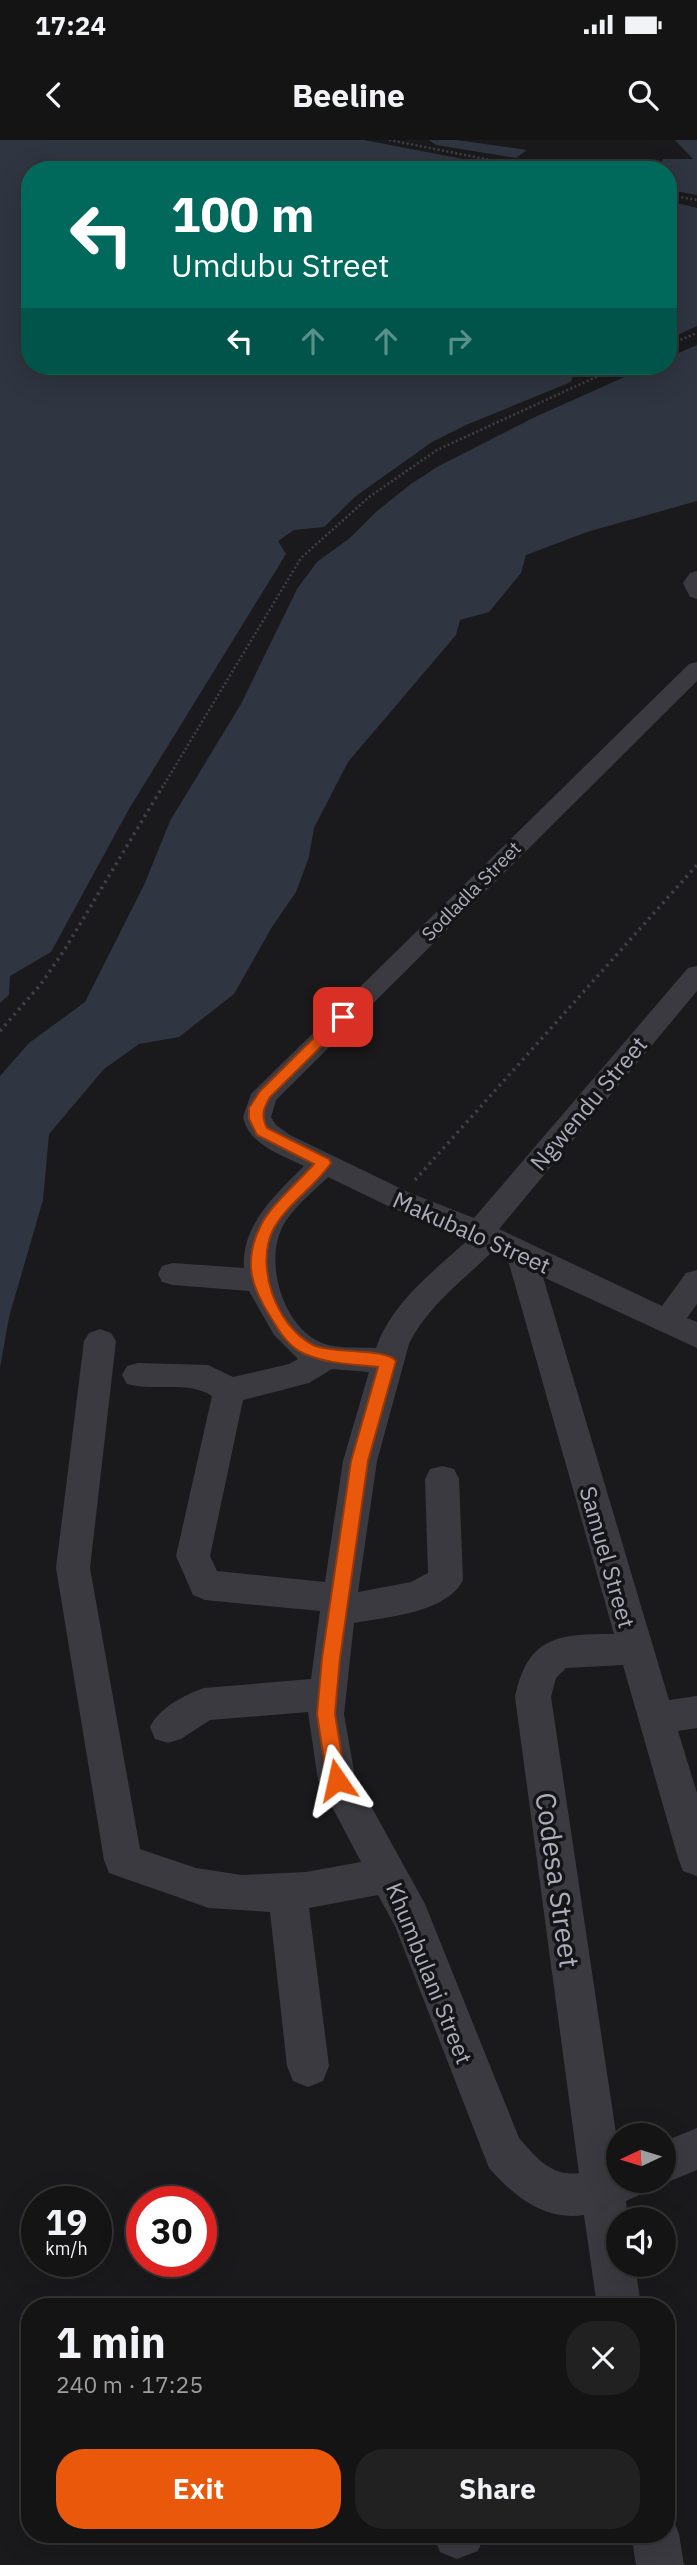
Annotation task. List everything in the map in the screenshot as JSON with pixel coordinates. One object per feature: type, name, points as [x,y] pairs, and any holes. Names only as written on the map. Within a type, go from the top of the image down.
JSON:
[{"type":"street","name":"Sodladla Street","points":[[256,1119],[256,1108],[265,1094],[697,669]]},
{"type":"street","name":"Ngwendu Street","points":[[484,1235],[697,974]]},
{"type":"street","name":"Makubalo Street","points":[[256,1119],[262,1131],[324,1163],[697,1336]]},
{"type":"street","points":[[324,1163],[268,1225],[259,1249],[260,1281],[264,1296],[288,1333],[307,1349],[328,1356],[388,1361]]},
{"type":"street","name":"Khumbulani Street","points":[[484,1235],[403,1324],[388,1361],[360,1461],[326,1714],[337,1780],[411,1917],[504,2153],[522,2175],[541,2190],[560,2196],[582,2196],[606,2187]]},
{"type":"street","name":"Samuel Street","points":[[521,1254],[697,1858]]},
{"type":"street","points":[[173,1274],[260,1281]]},
{"type":"street","points":[[668,1322],[697,1281]]},
{"type":"street","points":[[100,1341],[73,1568],[123,1860],[173,1880],[222,1892],[287,1891],[341,1885],[389,1874]]},
{"type":"street","points":[[138,1374],[208,1377],[229,1391],[298,1374],[328,1356]]},
{"type":"street","points":[[229,1391],[193,1556],[205,1585],[339,1604],[418,1596],[446,1580],[442,1479]]},
{"type":"street","name":"Codesa Street","points":[[606,2148],[533,1697],[536,1681],[552,1657],[564,1653],[635,1649]]},
{"type":"street","points":[[168,1727],[204,1704],[328,1694]]},
{"type":"street","points":[[655,1719],[697,1712]]},
{"type":"street","points":[[287,1891],[308,2066]]},
{"type":"street","points":[[676,2158],[697,2149]]},
{"type":"street","points":[[612,2193],[619,2298]]},
{"type":"street","points":[[656,2543],[660,2565]]},
{"type":"path","points":[[389,140],[495,161]]},
{"type":"path","points":[[677,197],[697,200]]},
{"type":"path","points":[[677,341],[697,333]]},
{"type":"path","points":[[0,1031],[41,984],[65,949],[301,558],[369,497],[438,450],[600,375]]},
{"type":"path","points":[[398,1199],[697,865]]},
{"type":"water","points":[[0,140],[364,140],[473,161],[21,161],[21,375],[573,375],[571,382],[466,425],[432,442],[356,496],[324,527],[294,530],[278,541],[286,554],[129,809],[51,952],[10,976],[9,995],[0,1003]]},
{"type":"water","points":[[429,140],[456,140],[527,150],[516,158],[436,145]]},
{"type":"water","points":[[675,140],[697,140],[697,195],[677,191],[677,161],[662,161],[693,159]]},
{"type":"water","points":[[677,203],[697,208],[697,326],[677,335]]},
{"type":"water","points":[[697,345],[697,501],[587,532],[526,555],[521,573],[489,612],[460,620],[456,635],[348,762],[314,828],[309,857],[296,892],[272,927],[234,994],[179,1037],[139,1044],[104,1069],[49,1134],[43,1200],[9,1317],[0,1368],[0,1076],[29,1043],[85,1002],[145,883],[170,821],[241,704],[297,589],[317,562],[350,538],[377,511],[411,484],[437,467],[535,417],[629,375],[677,375],[677,354]]},
{"type":"route","points":[[337,1780],[326,1714],[331,1658],[360,1461],[388,1361],[328,1356],[307,1349],[288,1333],[264,1296],[259,1276],[259,1249],[268,1225],[324,1163],[262,1131],[256,1119],[256,1108],[265,1094],[343,1017]]}]
